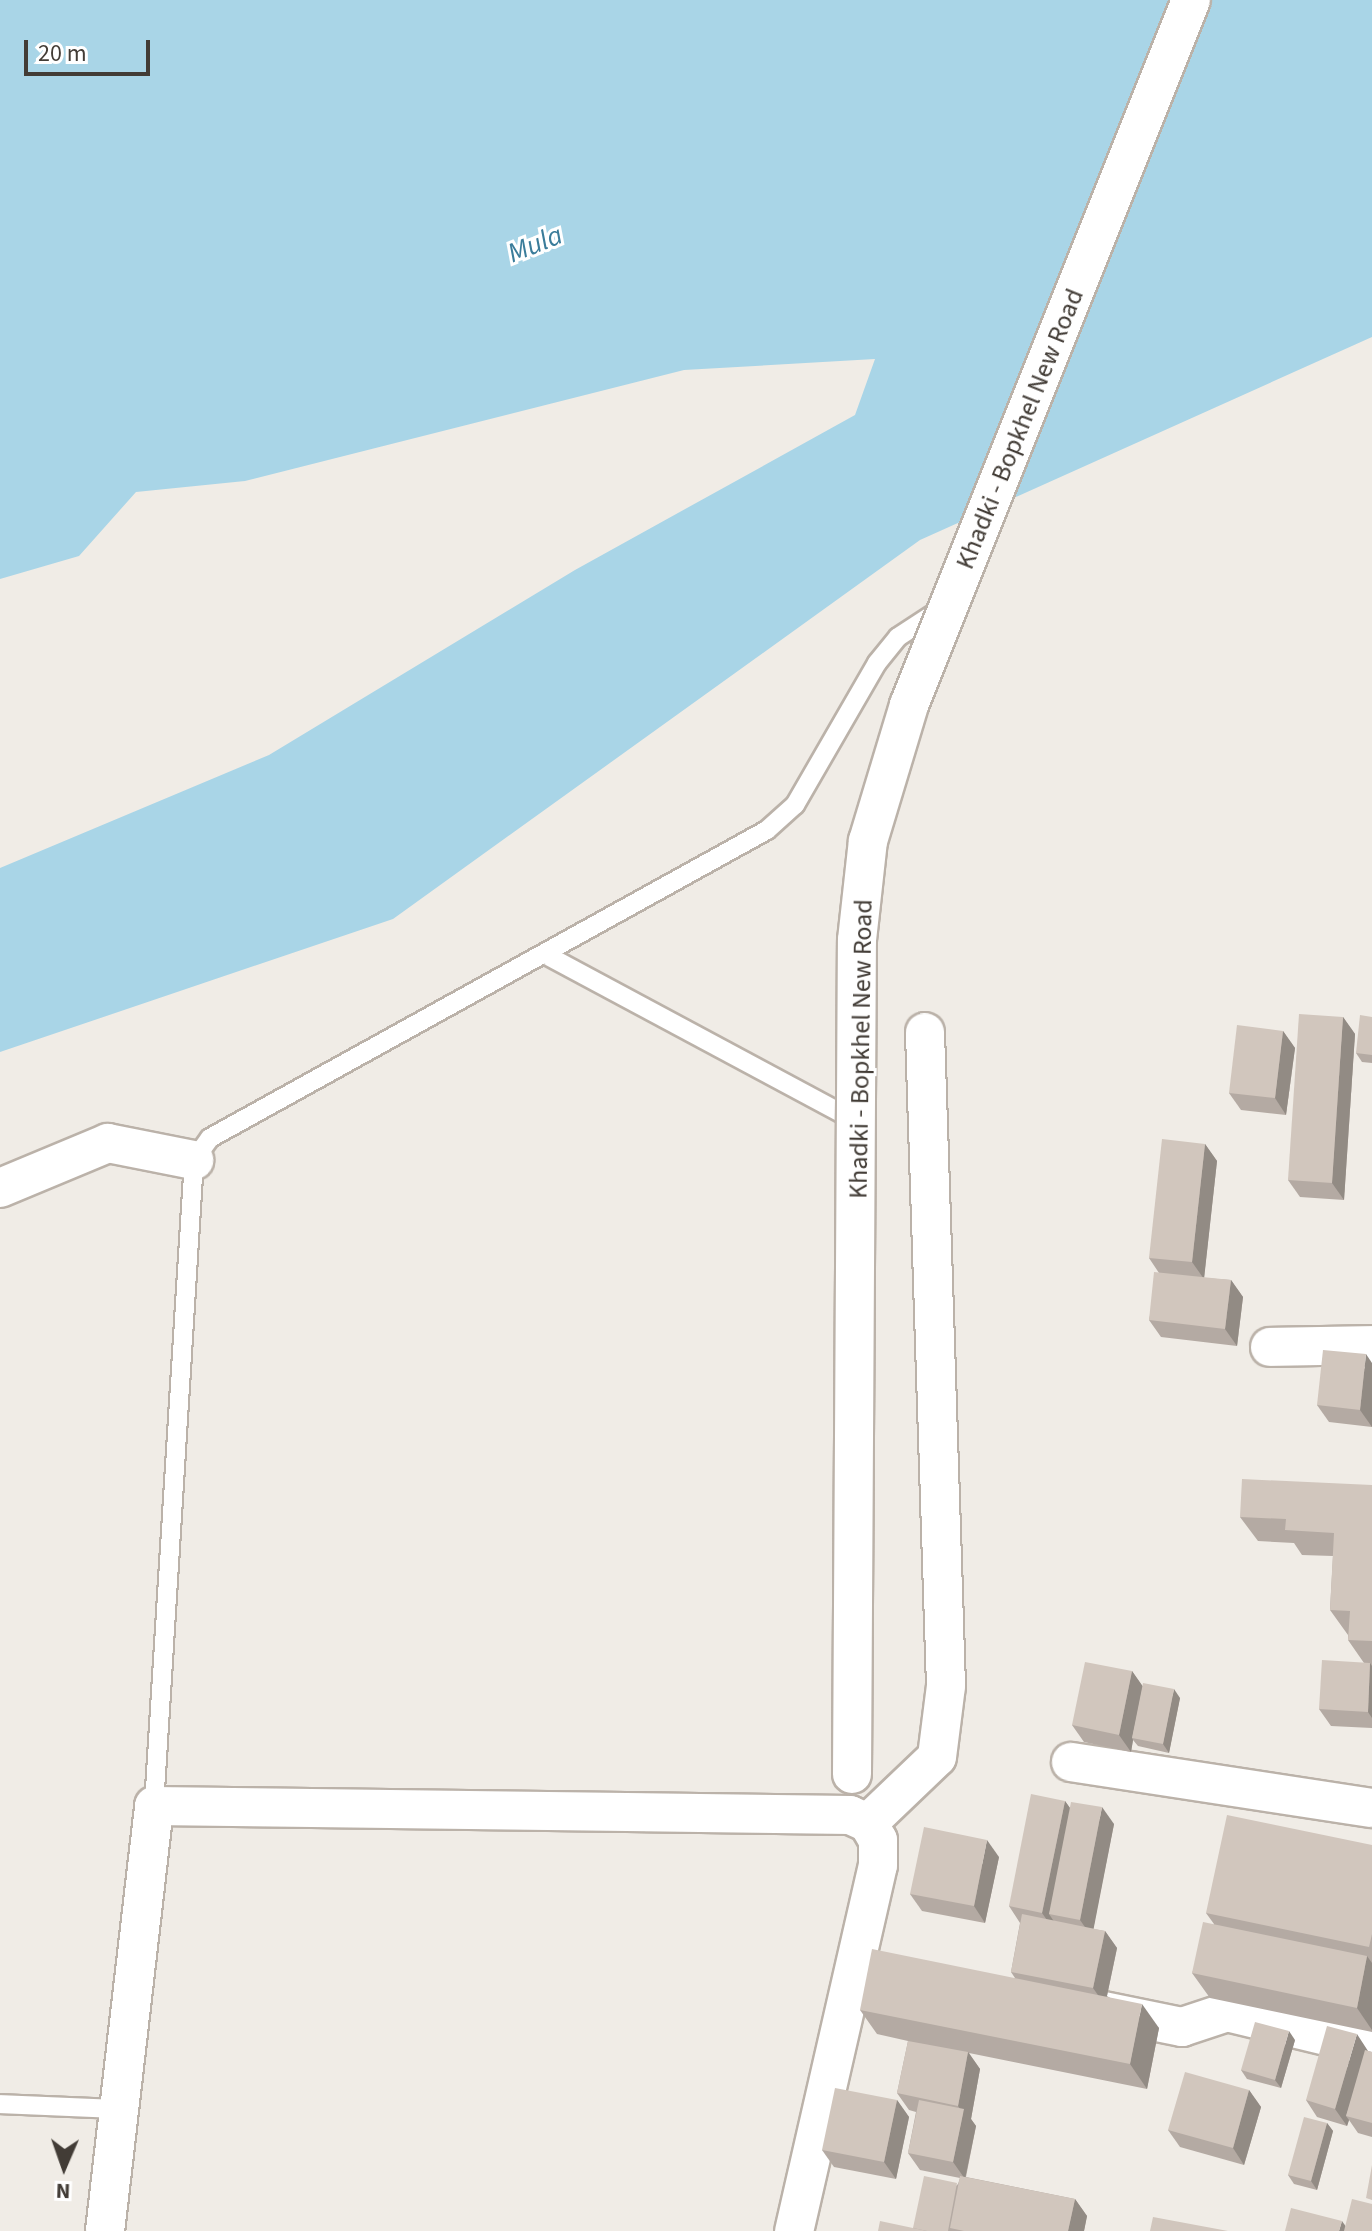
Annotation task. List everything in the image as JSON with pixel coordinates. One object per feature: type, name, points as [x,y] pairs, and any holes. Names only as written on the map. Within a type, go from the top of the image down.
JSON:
[{"type":"street","name":"Khadki - Bopkhel New Road","points":[[794,2231],[872,1963],[878,1865],[878,1840],[859,1819],[852,1774],[857,940],[868,841],[950,603],[1191,0]]},
{"type":"street","points":[[105,2231],[154,1806],[859,1819],[937,1757],[946,1686],[925,1032]]},
{"type":"street","points":[[0,1188],[108,1143],[194,1160]]},
{"type":"street","points":[[1270,1347],[1372,1345]]},
{"type":"street","points":[[1071,1762],[1372,1808]]},
{"type":"street","points":[[1073,2004],[1182,2027],[1227,2012],[1372,2047]]},
{"type":"lane","points":[[154,1806],[194,1160],[210,1138],[550,957],[767,830],[795,805],[877,663],[898,637],[950,603]]},
{"type":"lane","points":[[550,957],[865,1126]]},
{"type":"lane","points":[[0,2104],[120,2109]]},
{"type":"water","name":"Mula","points":[[0,0],[1372,0],[1372,337],[920,540],[393,919],[0,1052],[0,868],[269,755],[575,570],[855,415],[875,359],[684,370],[245,481],[136,492],[79,556],[0,579]]},
{"type":"building","points":[[1299,1014],[1343,1017],[1332,1183],[1288,1180]]},
{"type":"building","points":[[1360,1015],[1372,1017],[1372,1055],[1356,1053]]},
{"type":"building","points":[[1237,1025],[1283,1031],[1275,1098],[1229,1093]]},
{"type":"building","points":[[1162,1139],[1205,1144],[1192,1262],[1149,1258]]},
{"type":"building","points":[[1154,1272],[1231,1280],[1225,1329],[1149,1320]]},
{"type":"building","points":[[1323,1350],[1366,1354],[1360,1410],[1317,1405]]},
{"type":"building","points":[[1242,1479],[1372,1485],[1372,1641],[1348,1640],[1350,1611],[1330,1610],[1334,1533],[1285,1530],[1286,1519],[1240,1517]]},
{"type":"building","points":[[1322,1660],[1370,1663],[1368,1712],[1319,1709]]},
{"type":"building","points":[[1085,1662],[1132,1671],[1119,1735],[1072,1725]]},
{"type":"building","points":[[1143,1683],[1174,1689],[1163,1744],[1132,1738]]},
{"type":"building","points":[[1031,1794],[1065,1801],[1042,1913],[1009,1906]]},
{"type":"building","points":[[1071,1802],[1102,1807],[1080,1920],[1049,1914]]},
{"type":"building","points":[[1227,1815],[1372,1845],[1372,1934],[1369,1947],[1206,1913]]},
{"type":"building","points":[[924,1827],[987,1840],[974,1906],[910,1894]]},
{"type":"building","points":[[1022,1914],[1105,1931],[1093,1988],[1011,1972]]},
{"type":"building","points":[[1203,1922],[1367,1956],[1357,2008],[1192,1973]]},
{"type":"building","points":[[872,1949],[1142,2004],[1130,2064],[860,2010]]},
{"type":"building","points":[[1255,2022],[1289,2031],[1275,2080],[1241,2070]]},
{"type":"building","points":[[1327,2026],[1357,2034],[1335,2109],[1306,2100]]},
{"type":"building","points":[[908,2041],[968,2052],[958,2106],[897,2093]]},
{"type":"building","points":[[1365,2050],[1372,2052],[1372,2123],[1346,2116]]},
{"type":"building","points":[[1185,2072],[1249,2090],[1233,2148],[1168,2130]]},
{"type":"building","points":[[835,2088],[897,2100],[884,2162],[822,2150]]},
{"type":"building","points":[[919,2100],[964,2109],[953,2162],[908,2153]]},
{"type":"building","points":[[1304,2117],[1327,2123],[1311,2181],[1288,2175]]},
{"type":"building","points":[[1372,2165],[1372,2200],[1366,2198]]},
{"type":"building","points":[[924,2176],[957,2183],[948,2231],[913,2228]]},
{"type":"building","points":[[960,2176],[1075,2199],[1068,2231],[964,2231],[950,2228]]},
{"type":"building","points":[[1352,2199],[1372,2204],[1372,2231],[1344,2231]]},
{"type":"building","points":[[1291,2208],[1342,2221],[1339,2231],[1285,2231]]},
{"type":"building","points":[[1153,2217],[1228,2231],[1150,2231]]},
{"type":"building","points":[[880,2221],[927,2231],[878,2231]]}]
